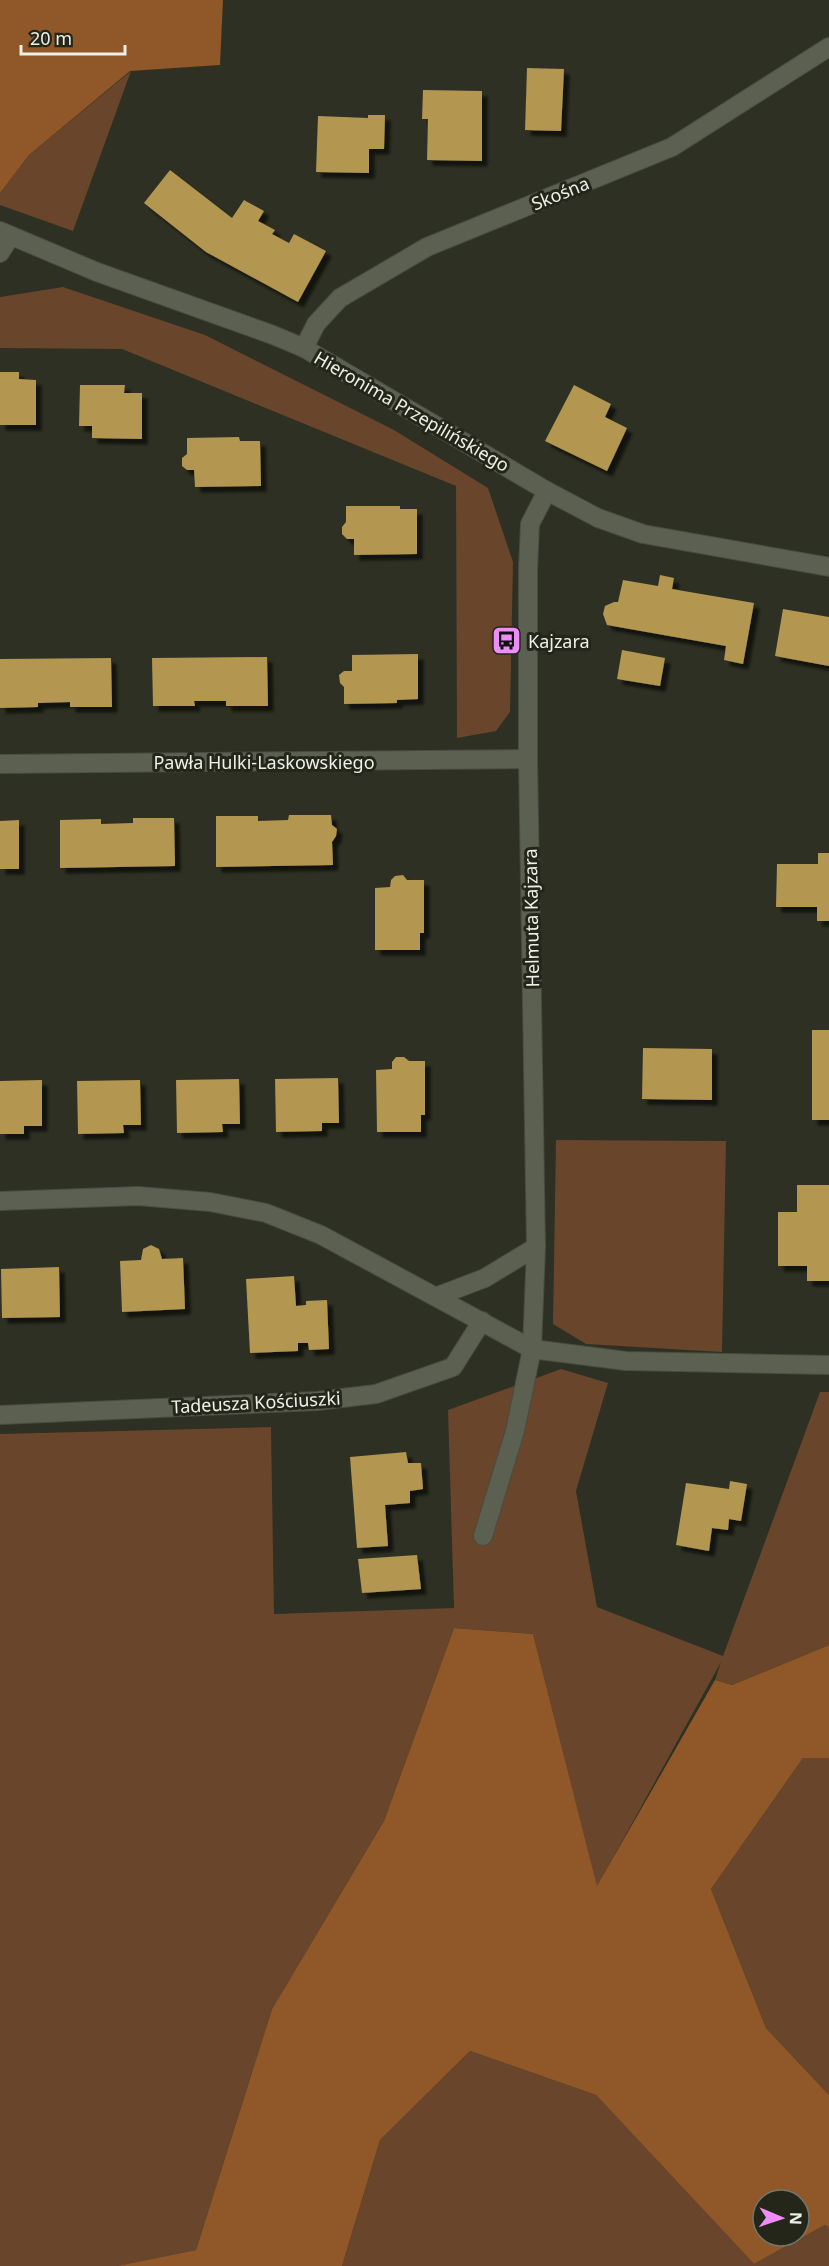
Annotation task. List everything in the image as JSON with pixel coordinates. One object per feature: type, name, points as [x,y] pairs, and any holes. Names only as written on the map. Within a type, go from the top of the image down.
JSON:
[{"type":"street","name":"Skośna","points":[[304,348],[316,324],[340,298],[426,247],[672,147],[829,47]]},
{"type":"street","name":"Hieronima Przepilińskiego","points":[[5,234],[97,272],[304,348],[598,518],[643,534],[829,567]]},
{"type":"street","points":[[0,253],[5,234]]},
{"type":"street","name":"Helmuta Kajzara","points":[[483,1536],[515,1431],[532,1349],[536,1247],[528,759],[530,524],[546,490]]},
{"type":"street","name":"Pawła Hulki-Laskowskiego","points":[[0,764],[528,759]]},
{"type":"street","points":[[0,1201],[138,1196],[210,1203],[266,1214],[321,1234],[532,1349],[626,1361],[829,1365]]},
{"type":"street","points":[[438,1296],[485,1278],[536,1247]]},
{"type":"street","name":"Tadeusza Kościuszki","points":[[0,1415],[317,1401],[376,1394],[453,1367],[482,1321]]},
{"type":"shaded area","points":[[0,0],[223,0],[220,65],[130,71],[29,155],[0,193]]},
{"type":"shaded area","points":[[131,71],[73,231],[0,205],[0,193],[29,155]]},
{"type":"shaded area","points":[[63,287],[205,335],[394,430],[488,488],[513,562],[510,712],[496,731],[457,738],[456,486],[122,349],[0,348],[0,297]]},
{"type":"shaded area","points":[[556,1140],[726,1141],[722,1352],[586,1344],[553,1324]]},
{"type":"shaded area","points":[[561,1369],[608,1383],[576,1491],[597,1607],[723,1656],[820,1392],[829,1392],[829,1645],[732,1685],[715,1680],[721,1662],[597,1887],[533,1634],[454,1628],[384,1821],[272,2009],[196,2250],[117,2266],[0,2266],[0,1434],[271,1427],[274,1614],[454,1608],[448,1410]]},
{"type":"shaded area","points":[[454,1628],[533,1634],[597,1886],[715,1680],[732,1685],[829,1645],[829,1758],[803,1758],[711,1889],[766,2028],[829,2095],[829,2228],[825,2225],[811,2233],[811,2188],[751,2188],[751,2248],[783,2248],[754,2264],[596,2095],[470,2051],[380,2140],[342,2266],[117,2266],[196,2250],[272,2009],[384,1821]]},
{"type":"shaded area","points":[[803,1758],[829,1758],[829,2095],[766,2028],[711,1889]]},
{"type":"shaded area","points":[[470,2051],[596,2095],[754,2264],[783,2248],[811,2248],[811,2233],[825,2225],[829,2228],[829,2266],[342,2266],[380,2140]]},
{"type":"building","points":[[527,68],[564,69],[561,131],[525,130]]},
{"type":"building","points":[[423,90],[482,91],[482,161],[427,160],[428,119],[422,119]]},
{"type":"building","points":[[368,115],[385,115],[384,149],[369,149],[369,173],[316,172],[318,116],[368,118]]},
{"type":"building","points":[[170,170],[232,218],[244,200],[264,211],[258,221],[275,230],[272,234],[289,243],[294,234],[326,251],[298,302],[206,252],[144,203]]},
{"type":"building","points":[[0,372],[19,372],[19,379],[36,380],[36,425],[0,425]]},
{"type":"building","points":[[80,385],[125,385],[124,393],[142,393],[142,439],[92,438],[92,426],[79,426]]},
{"type":"building","points":[[574,385],[611,404],[605,417],[627,428],[607,471],[545,441]]},
{"type":"building","points":[[239,437],[240,441],[260,441],[261,486],[195,487],[194,470],[187,470],[182,466],[182,458],[187,454],[187,438]]},
{"type":"building","points":[[346,506],[400,506],[400,509],[417,509],[417,554],[354,555],[354,539],[347,539],[342,534],[342,527],[346,522]]},
{"type":"building","points":[[660,575],[674,578],[672,589],[754,603],[743,664],[724,660],[726,646],[607,625],[603,614],[605,606],[618,602],[623,580],[658,586]]},
{"type":"building","points":[[783,609],[829,617],[829,666],[775,656]]},
{"type":"building","points":[[622,650],[665,658],[660,686],[617,679]]},
{"type":"building","points":[[418,654],[418,699],[397,700],[397,703],[344,704],[344,687],[340,683],[339,675],[344,671],[352,671],[352,655]]},
{"type":"building","points":[[267,657],[268,706],[226,706],[226,701],[194,701],[195,706],[153,706],[152,658]]},
{"type":"building","points":[[111,658],[112,707],[70,707],[70,702],[38,703],[38,707],[0,708],[0,659]]},
{"type":"building","points":[[289,815],[331,815],[332,825],[337,829],[332,842],[333,865],[216,867],[216,816],[258,816],[258,821],[288,820]]},
{"type":"building","points":[[133,818],[174,818],[175,866],[60,868],[60,820],[101,819],[101,824],[133,823]]},
{"type":"building","points":[[19,820],[19,869],[0,869],[0,821]]},
{"type":"building","points":[[818,853],[829,853],[829,921],[817,921],[817,907],[776,907],[777,864],[818,864]]},
{"type":"building","points":[[403,875],[407,880],[424,880],[424,933],[420,933],[420,950],[375,950],[375,888],[390,887],[391,880],[395,876]]},
{"type":"building","points":[[812,1030],[829,1030],[829,1120],[812,1120]]},
{"type":"building","points":[[643,1048],[712,1049],[712,1100],[642,1099]]},
{"type":"building","points":[[396,1057],[404,1057],[409,1061],[425,1061],[425,1115],[421,1115],[421,1132],[377,1132],[376,1070],[392,1069],[392,1062]]},
{"type":"building","points":[[338,1078],[339,1123],[322,1123],[322,1131],[276,1132],[275,1079]]},
{"type":"building","points":[[239,1079],[240,1124],[222,1124],[223,1132],[177,1133],[176,1080]]},
{"type":"building","points":[[42,1080],[42,1126],[24,1126],[24,1134],[0,1134],[0,1081]]},
{"type":"building","points":[[140,1080],[141,1125],[123,1125],[124,1133],[78,1134],[77,1081]]},
{"type":"building","points":[[797,1185],[829,1185],[829,1281],[807,1281],[807,1266],[778,1266],[778,1212],[797,1212]]},
{"type":"building","points":[[151,1245],[159,1249],[162,1259],[183,1258],[185,1309],[122,1312],[120,1261],[141,1260],[143,1249]]},
{"type":"building","points":[[59,1267],[60,1317],[2,1318],[1,1269]]},
{"type":"building","points":[[294,1276],[296,1306],[306,1305],[306,1301],[327,1300],[329,1349],[309,1350],[308,1343],[298,1343],[298,1351],[250,1353],[246,1279]]},
{"type":"building","points":[[406,1452],[408,1463],[421,1463],[423,1489],[410,1491],[410,1503],[385,1505],[388,1546],[357,1548],[350,1457]]},
{"type":"building","points":[[730,1481],[747,1484],[741,1521],[729,1519],[728,1530],[712,1528],[709,1551],[676,1545],[686,1483],[729,1489]]},
{"type":"building","points":[[417,1555],[421,1589],[362,1593],[358,1559]]},
{"type":"place","name":"Kajzara","points":[[507,641]]}]
